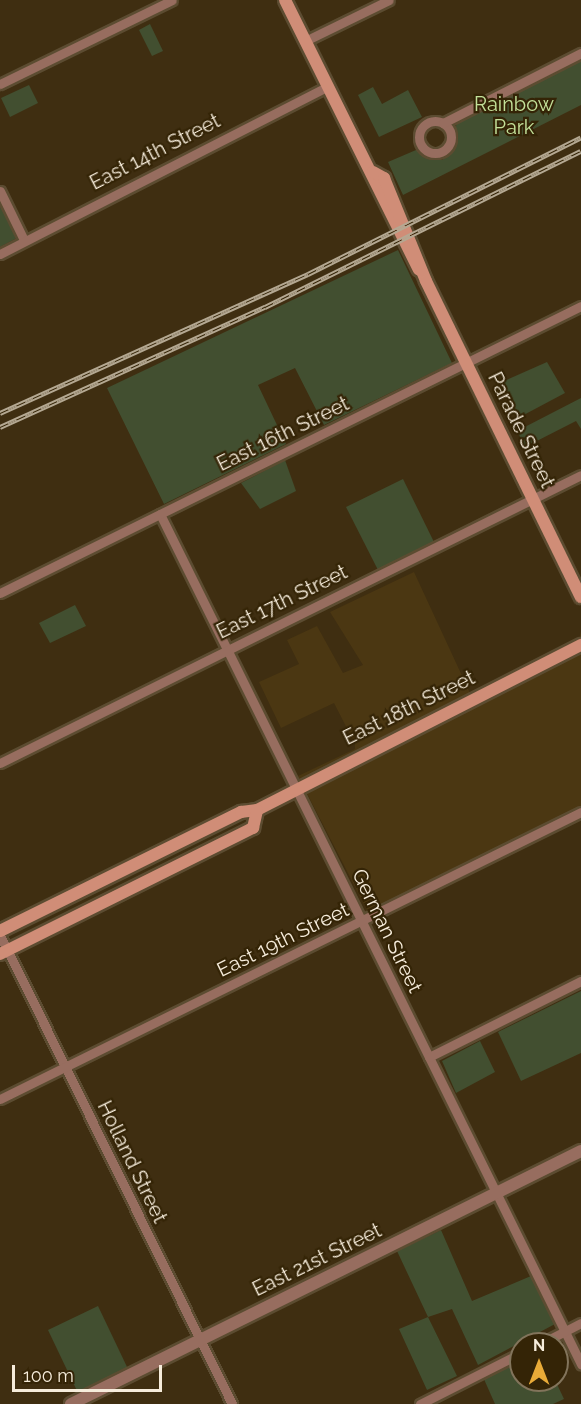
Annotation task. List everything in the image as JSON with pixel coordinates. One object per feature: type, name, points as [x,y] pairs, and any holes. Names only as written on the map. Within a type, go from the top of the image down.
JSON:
[{"type":"main road","name":"Parade Street","points":[[285,0],[373,172],[384,178],[426,281],[581,597]]},
{"type":"main road","name":"East 18th Street","points":[[0,931],[241,812],[257,810],[295,786],[581,645]]},
{"type":"main road","name":"East 18th Street","points":[[4,952],[253,828],[257,810]]},
{"type":"street","points":[[0,84],[172,0]]},
{"type":"street","points":[[305,41],[389,0]]},
{"type":"street","points":[[443,123],[581,53]]},
{"type":"street","name":"East 14th Street","points":[[0,254],[328,86]]},
{"type":"street","points":[[0,191],[24,240]]},
{"type":"street","name":"East 16th Street","points":[[1,590],[581,306]]},
{"type":"street","name":"East 17th Street","points":[[0,763],[581,475]]},
{"type":"street","name":"German Street","points":[[160,514],[565,1332]]},
{"type":"street","name":"East 19th Street","points":[[0,1099],[66,1069],[581,813]]},
{"type":"street","name":"Holland Street","points":[[0,935],[4,952],[66,1069],[232,1404]]},
{"type":"street","points":[[429,1057],[581,981]]},
{"type":"street","name":"East 21st Street","points":[[71,1404],[581,1151]]},
{"type":"street","points":[[565,1332],[581,1323]]},
{"type":"street","name":"German Street","points":[[569,1340],[581,1364]]},
{"type":"street","points":[[420,1404],[509,1359]]},
{"type":"shaded area","points":[[414,572],[470,693],[579,639],[581,631],[581,807],[368,912],[298,776],[355,749],[355,744],[334,703],[281,728],[259,682],[299,664],[287,640],[317,626],[343,673],[363,665],[330,612]]},
{"type":"green space","points":[[150,24],[163,51],[152,56],[139,30]]},
{"type":"green space","name":"Rainbow Park","points":[[581,59],[581,105],[403,195],[388,162],[416,150],[442,160],[455,146],[454,128],[462,118]]},
{"type":"green space","points":[[29,85],[38,103],[10,117],[1,98]]},
{"type":"green space","points":[[373,87],[382,104],[408,90],[422,117],[379,137],[358,95]]},
{"type":"green space","points":[[0,203],[17,238],[0,247]]},
{"type":"green space","points":[[398,250],[452,363],[324,425],[295,368],[258,385],[286,444],[164,504],[107,388]]},
{"type":"green space","points":[[547,362],[565,393],[518,418],[502,382]]},
{"type":"green space","points":[[581,398],[581,429],[576,421],[525,447],[517,431]]},
{"type":"green space","points":[[285,460],[296,491],[260,509],[241,483]]},
{"type":"green space","points":[[403,479],[434,542],[378,570],[346,507]]},
{"type":"green space","points":[[75,605],[86,626],[50,643],[39,623]]},
{"type":"green space","points":[[581,991],[581,1053],[521,1081],[498,1032]]},
{"type":"green space","points":[[480,1041],[495,1072],[456,1093],[442,1061]]},
{"type":"green space","points":[[441,1230],[472,1301],[531,1276],[555,1324],[540,1332],[509,1332],[509,1348],[478,1365],[452,1309],[428,1317],[397,1251]]},
{"type":"green space","points":[[98,1306],[128,1369],[78,1393],[48,1330]]},
{"type":"green space","points":[[428,1317],[457,1376],[427,1390],[399,1329]]},
{"type":"green space","points":[[509,1365],[509,1392],[561,1392],[564,1399],[553,1404],[495,1404],[483,1377]]},
{"type":"railway","points":[[0,413],[308,274],[581,137]]},
{"type":"railway","points":[[0,427],[265,307],[581,151]]}]
